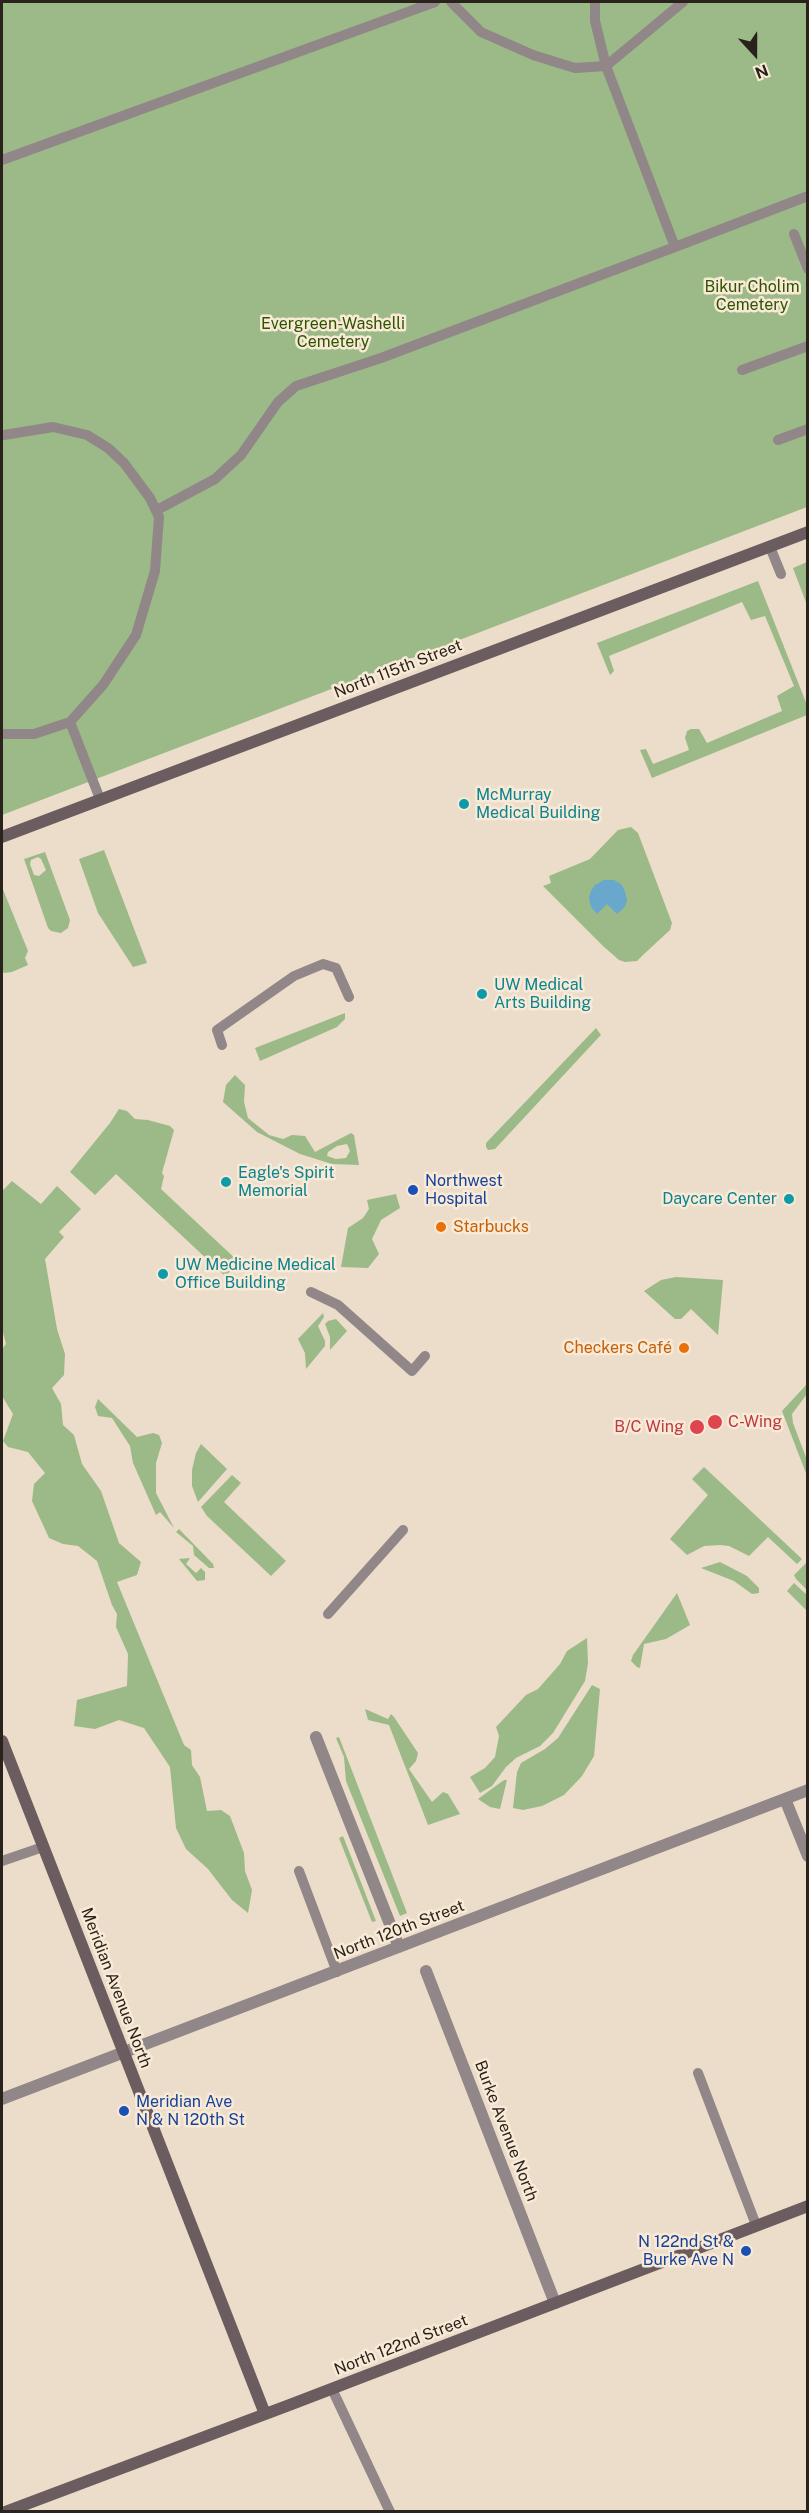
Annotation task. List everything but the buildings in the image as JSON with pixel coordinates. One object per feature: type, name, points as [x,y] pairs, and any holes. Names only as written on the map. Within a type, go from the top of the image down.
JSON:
[{"type":"street","name":"North 115th Street","points":[[2,837],[807,532]]},
{"type":"street","points":[[316,1737],[399,1947]]},
{"type":"street","name":"Meridian Avenue North","points":[[2,1741],[265,2414]]},
{"type":"street","name":"North 120th Street","points":[[2,2099],[807,1790]]},
{"type":"street","points":[[785,1799],[807,1856]]},
{"type":"street","name":"Burke Avenue North","points":[[426,1971],[555,2303]]},
{"type":"street","name":"North 122nd Street","points":[[5,2511],[332,2390],[807,2206]]},
{"type":"lane","points":[[2,160],[435,2]]},
{"type":"lane","points":[[451,2],[481,32],[533,56],[575,68],[606,66],[683,2]]},
{"type":"lane","points":[[595,2],[595,21],[606,66],[675,247]]},
{"type":"lane","points":[[157,510],[195,492],[223,472],[250,443],[278,402],[296,386],[381,358],[807,196]]},
{"type":"lane","points":[[794,234],[807,269]]},
{"type":"lane","points":[[742,370],[807,346]]},
{"type":"lane","points":[[2,433],[53,427],[87,435],[108,448],[124,463],[157,510],[159,525],[155,571],[150,596],[136,635],[104,685],[70,722],[53,730],[34,734],[2,734]]},
{"type":"lane","points":[[778,440],[807,429]]},
{"type":"lane","points":[[770,547],[781,574]]},
{"type":"lane","points":[[70,722],[100,799]]},
{"type":"lane","points":[[222,1045],[217,1030],[294,976],[323,964],[336,968],[349,997]]},
{"type":"lane","points":[[311,1292],[338,1305],[412,1371],[425,1356]]},
{"type":"lane","points":[[328,1614],[403,1530]]},
{"type":"lane","points":[[2,1862],[43,1847]]},
{"type":"lane","points":[[299,1871],[337,1972]]},
{"type":"lane","points":[[698,2073],[756,2226]]},
{"type":"lane","points":[[332,2390],[390,2511]]},
{"type":"green space","name":"Evergreen-Washelli Cemetery","points":[[2,2],[807,2],[807,507],[2,815]]},
{"type":"green space","points":[[807,562],[807,605],[793,568]]},
{"type":"green space","points":[[758,581],[807,705],[807,715],[652,778],[640,750],[646,749],[653,764],[689,750],[685,738],[687,731],[691,729],[699,729],[707,743],[782,711],[777,696],[794,686],[765,616],[751,620],[742,602],[609,656],[614,671],[610,675],[597,643]]},
{"type":"green space","points":[[631,827],[638,833],[672,923],[670,930],[637,961],[625,962],[619,960],[603,946],[543,886],[551,883],[549,876],[590,859],[618,830]]},
{"type":"green space","points":[[104,850],[147,963],[133,967],[98,913],[79,859]]},
{"type":"green space","points":[[45,852],[70,920],[68,928],[61,933],[48,928],[24,859]],"holes":[[[38,857],[46,870],[39,876],[34,875],[31,860]]]},
{"type":"green space","points":[[2,887],[28,951],[25,958],[28,965],[4,973],[2,971]]},
{"type":"green space","points":[[345,1013],[345,1019],[337,1027],[260,1061],[255,1048]]},
{"type":"green space","points":[[596,1028],[601,1035],[495,1149],[488,1150],[486,1143]]},
{"type":"green space","points":[[235,1075],[245,1085],[244,1102],[248,1118],[269,1135],[283,1139],[292,1135],[305,1136],[315,1152],[351,1133],[354,1135],[359,1165],[332,1164],[300,1154],[257,1132],[223,1102],[226,1085]],"holes":[[[347,1144],[350,1151],[346,1158],[336,1159],[327,1156],[328,1152],[337,1146]]]},
{"type":"green space","points":[[119,1109],[127,1111],[135,1119],[170,1126],[174,1130],[162,1173],[164,1176],[161,1189],[240,1263],[225,1276],[116,1174],[95,1195],[70,1172]]},
{"type":"green space","points":[[12,1181],[41,1204],[57,1186],[81,1209],[59,1232],[64,1237],[45,1259],[57,1329],[65,1354],[64,1375],[52,1388],[61,1404],[63,1425],[74,1435],[82,1464],[101,1491],[119,1543],[141,1562],[137,1575],[117,1582],[184,1745],[191,1750],[192,1765],[200,1777],[207,1811],[221,1810],[230,1816],[244,1853],[245,1871],[252,1890],[248,1913],[232,1900],[208,1869],[186,1849],[176,1828],[170,1767],[144,1728],[119,1720],[95,1729],[74,1726],[77,1700],[127,1686],[128,1654],[116,1627],[117,1614],[97,1561],[78,1546],[63,1544],[49,1538],[32,1501],[34,1484],[45,1473],[28,1452],[8,1447],[3,1441],[13,1414],[2,1396],[2,1349],[6,1344],[2,1329],[2,1191]]},
{"type":"green space","points":[[396,1194],[400,1208],[381,1220],[372,1239],[379,1254],[368,1268],[341,1267],[348,1228],[363,1218],[369,1209],[367,1200]]},
{"type":"green space","points":[[676,1277],[723,1280],[718,1335],[691,1309],[681,1319],[675,1319],[644,1291],[661,1280]]},
{"type":"green space","points":[[323,1313],[324,1317],[318,1326],[325,1346],[306,1369],[305,1353],[298,1339]]},
{"type":"green space","points":[[336,1319],[347,1331],[330,1350],[330,1337],[325,1324]]},
{"type":"green space","points":[[807,1384],[807,1394],[792,1414],[793,1423],[807,1460],[807,1476],[782,1411]]},
{"type":"green space","points":[[98,1399],[137,1437],[153,1433],[159,1435],[162,1443],[156,1463],[156,1493],[174,1528],[160,1512],[156,1515],[133,1463],[130,1446],[112,1418],[98,1416],[95,1407]]},
{"type":"green space","points":[[201,1444],[227,1469],[198,1502],[192,1486],[192,1470]]},
{"type":"green space","points":[[704,1467],[802,1559],[797,1564],[768,1537],[749,1556],[729,1546],[720,1545],[704,1546],[687,1555],[670,1539],[708,1495],[692,1479]]},
{"type":"green space","points":[[232,1475],[241,1483],[224,1502],[286,1561],[271,1576],[207,1516],[201,1507]]},
{"type":"green space","points":[[179,1529],[213,1564],[214,1568],[209,1568],[194,1555],[193,1546],[176,1532]]},
{"type":"green space","points":[[190,1558],[186,1564],[196,1573],[201,1568],[205,1572],[205,1580],[197,1581],[179,1559]]},
{"type":"green space","points":[[720,1562],[747,1576],[759,1588],[759,1593],[752,1594],[734,1581],[701,1568]]},
{"type":"green space","points":[[807,1562],[807,1590],[794,1575]]},
{"type":"green space","points":[[794,1583],[807,1595],[807,1611],[787,1591]]},
{"type":"green space","points":[[677,1593],[690,1625],[666,1639],[644,1644],[640,1668],[637,1667],[631,1661],[633,1655]]},
{"type":"green space","points":[[587,1638],[588,1663],[585,1681],[553,1733],[540,1746],[516,1758],[492,1786],[480,1793],[470,1777],[485,1768],[495,1757],[499,1736],[496,1727],[526,1695],[538,1689],[560,1664],[567,1651]]},
{"type":"green space","points":[[592,1685],[600,1689],[594,1756],[582,1776],[564,1795],[542,1806],[523,1810],[513,1808],[517,1772],[521,1763],[545,1749],[558,1738]]},
{"type":"green space","points":[[365,1709],[388,1719],[391,1714],[394,1717],[418,1753],[416,1761],[409,1769],[432,1802],[443,1792],[448,1794],[460,1814],[428,1825],[389,1725],[368,1720]]},
{"type":"green space","points":[[339,1737],[407,1913],[400,1916],[346,1781],[344,1757],[336,1738]]},
{"type":"green space","points":[[507,1780],[500,1809],[490,1807],[478,1799]]},
{"type":"green space","points":[[343,1836],[376,1921],[372,1922],[339,1838]]},
{"type":"water","points":[[604,880],[614,880],[621,884],[625,891],[627,901],[624,908],[617,914],[607,904],[597,914],[591,907],[589,898],[591,891],[595,885]]},
{"type":"place","name":"McMurray Medical Building","points":[[464,804]]},
{"type":"place","name":"UW Medical Arts Building","points":[[482,994]]},
{"type":"place","name":"Eagle's Spirit Memorial","points":[[226,1182]]},
{"type":"place","name":"Northwest Hospital","points":[[413,1190]]},
{"type":"place","name":"Daycare Center","points":[[789,1199]]},
{"type":"place","name":"Starbucks","points":[[441,1227]]},
{"type":"place","name":"UW Medicine Medical Office Building","points":[[163,1274]]},
{"type":"place","name":"Checkers Café","points":[[684,1348]]},
{"type":"place","name":"C-Wing","points":[[715,1422]]},
{"type":"place","name":"B/C Wing","points":[[697,1427]]},
{"type":"place","name":"Meridian Ave N & N 120th St","points":[[124,2111]]},
{"type":"place","name":"N 122nd St & Burke Ave N","points":[[746,2251]]},
{"type":"park label","name":"Bikur Cholim Cemetery","points":[[752,296]]}]
